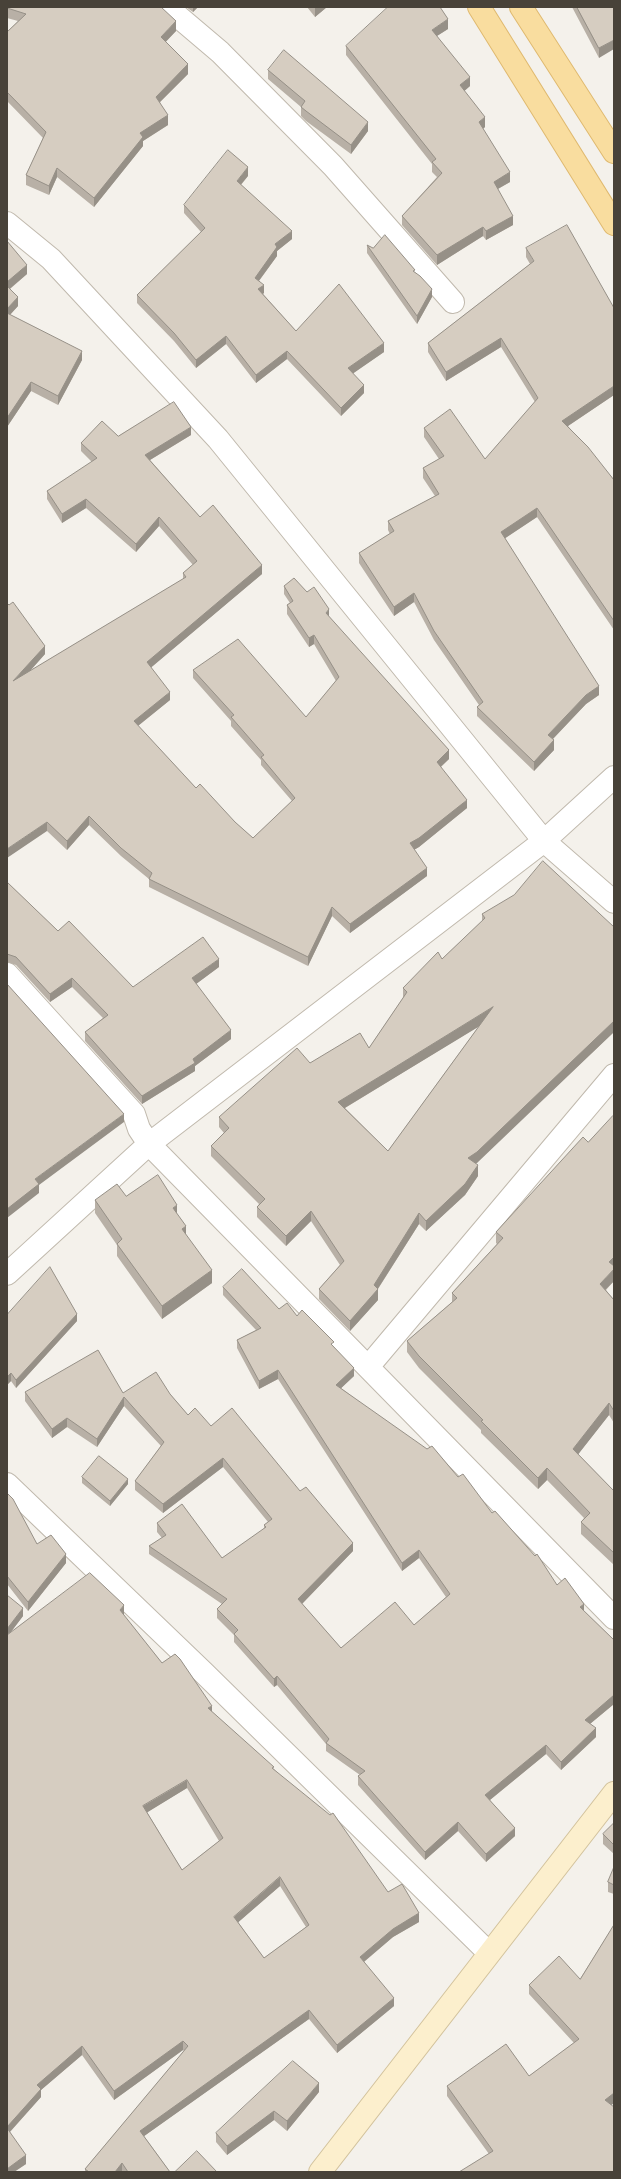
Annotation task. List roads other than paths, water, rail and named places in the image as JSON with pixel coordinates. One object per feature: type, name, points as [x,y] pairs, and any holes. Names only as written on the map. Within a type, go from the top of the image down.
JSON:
[{"type":"main road","points":[[478,7],[614,224]]},
{"type":"main road","points":[[522,7],[614,152]]},
{"type":"main road","points":[[320,2172],[614,1793]]},
{"type":"street","points":[[167,7],[220,52],[333,166],[453,302]]},
{"type":"street","points":[[7,222],[51,258],[218,439],[544,841],[614,902]]},
{"type":"street","points":[[7,1274],[149,1144],[544,841],[614,777]]},
{"type":"street","points":[[7,974],[134,1114],[139,1129],[149,1144],[614,1618]]},
{"type":"street","points":[[368,1367],[614,1076]]},
{"type":"street","points":[[7,1484],[204,1673],[489,1953]]}]
